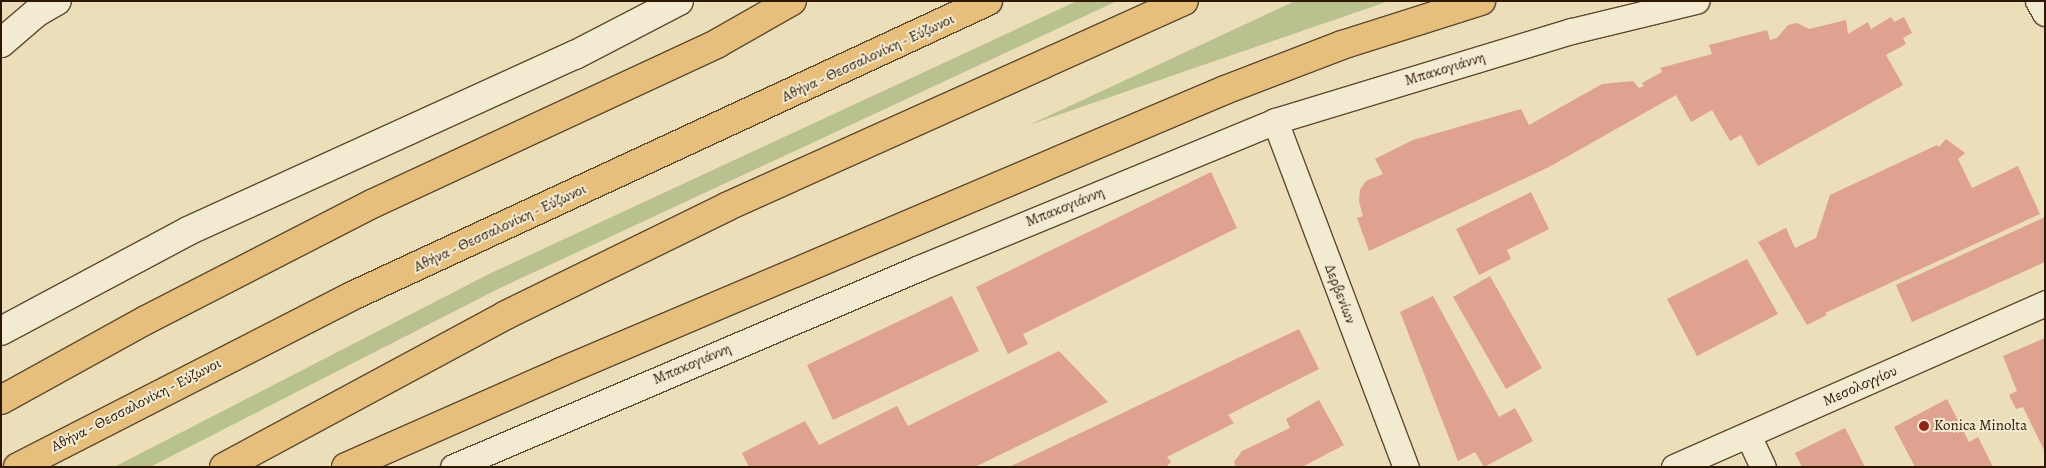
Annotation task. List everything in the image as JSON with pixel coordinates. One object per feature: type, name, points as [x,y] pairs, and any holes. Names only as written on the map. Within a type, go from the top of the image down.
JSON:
[{"type":"highway","points":[[1,400],[146,320],[374,203],[718,44],[792,1]]},
{"type":"highway","name":"Αθήνα - Θεσσαλονίκη - Εύζωνοι","points":[[18,467],[352,296],[988,1]]},
{"type":"highway","points":[[224,467],[506,315],[726,207],[1184,1]]},
{"type":"highway","points":[[346,467],[561,372],[1226,90],[1342,46],[1481,1]]},
{"type":"main road","points":[[1,43],[36,14],[57,1]]},
{"type":"main road","points":[[1,331],[188,231],[575,55],[680,1]]},
{"type":"street","name":"Μπακογιάννη","points":[[453,467],[918,268],[1275,121],[1572,31],[1696,1]]},
{"type":"street","points":[[2038,1],[2045,13]]},
{"type":"street","name":"Δερβενίων","points":[[1275,121],[1406,467]]},
{"type":"street","name":"Μεσολογγίου","points":[[1674,467],[2045,303]]},
{"type":"street","points":[[1748,435],[1763,467]]},
{"type":"green space","points":[[1077,1],[1117,1],[498,289],[150,467],[114,467],[489,274]]},
{"type":"green space","points":[[1295,1],[1389,1],[1029,125]]},
{"type":"building","points":[[1891,17],[1894,22],[1904,17],[1912,33],[1903,38],[1906,44],[1886,55],[1903,85],[1758,166],[1741,135],[1730,141],[1712,110],[1691,122],[1676,95],[1549,167],[1369,251],[1357,218],[1363,216],[1359,202],[1360,190],[1366,181],[1383,174],[1375,159],[1413,140],[1521,109],[1529,125],[1602,84],[1633,81],[1639,88],[1644,86],[1642,83],[1662,72],[1660,68],[1712,54],[1709,45],[1767,30],[1770,40],[1777,38],[1788,25],[1797,23],[1809,29],[1846,20],[1848,34],[1868,22],[1871,29]]},
{"type":"building","points":[[1946,139],[1965,153],[1958,159],[1972,188],[2018,166],[2040,214],[1825,313],[1827,315],[1807,325],[1758,242],[1786,228],[1795,248],[1816,238],[1830,195],[1937,145],[1939,147]]},
{"type":"building","points":[[1211,172],[1237,228],[1023,334],[1028,344],[1008,354],[976,287]]},
{"type":"building","points":[[1531,192],[1549,229],[1507,250],[1511,259],[1479,275],[1456,229]]},
{"type":"building","points":[[2045,217],[2045,262],[1912,322],[1896,285]]},
{"type":"building","points":[[1747,259],[1778,314],[1697,356],[1667,299]]},
{"type":"building","points":[[1490,276],[1542,368],[1506,389],[1453,297]]},
{"type":"building","points":[[952,296],[979,351],[833,420],[807,365]]},
{"type":"building","points":[[1433,296],[1499,417],[1515,408],[1533,441],[1484,467],[1475,452],[1458,461],[1400,312]]},
{"type":"building","points":[[1299,329],[1319,369],[1228,415],[1234,423],[1167,457],[1171,462],[1166,467],[1009,467]]},
{"type":"building","points":[[2045,338],[2045,452],[2023,407],[2016,409],[2009,395],[2017,391],[2003,356]]},
{"type":"building","points":[[1059,351],[1108,402],[975,467],[749,467],[742,453],[805,421],[819,445],[897,406],[908,426]]},
{"type":"building","points":[[1947,399],[1969,442],[1978,437],[1993,467],[1915,467],[1894,427]]},
{"type":"building","points":[[1319,400],[1344,445],[1302,467],[1236,467],[1234,462],[1242,451],[1290,428],[1286,419]]},
{"type":"building","points":[[1845,428],[1865,467],[1802,467],[1795,453]]},
{"type":"place","name":"Konica Minolta","points":[[1924,426]]}]
